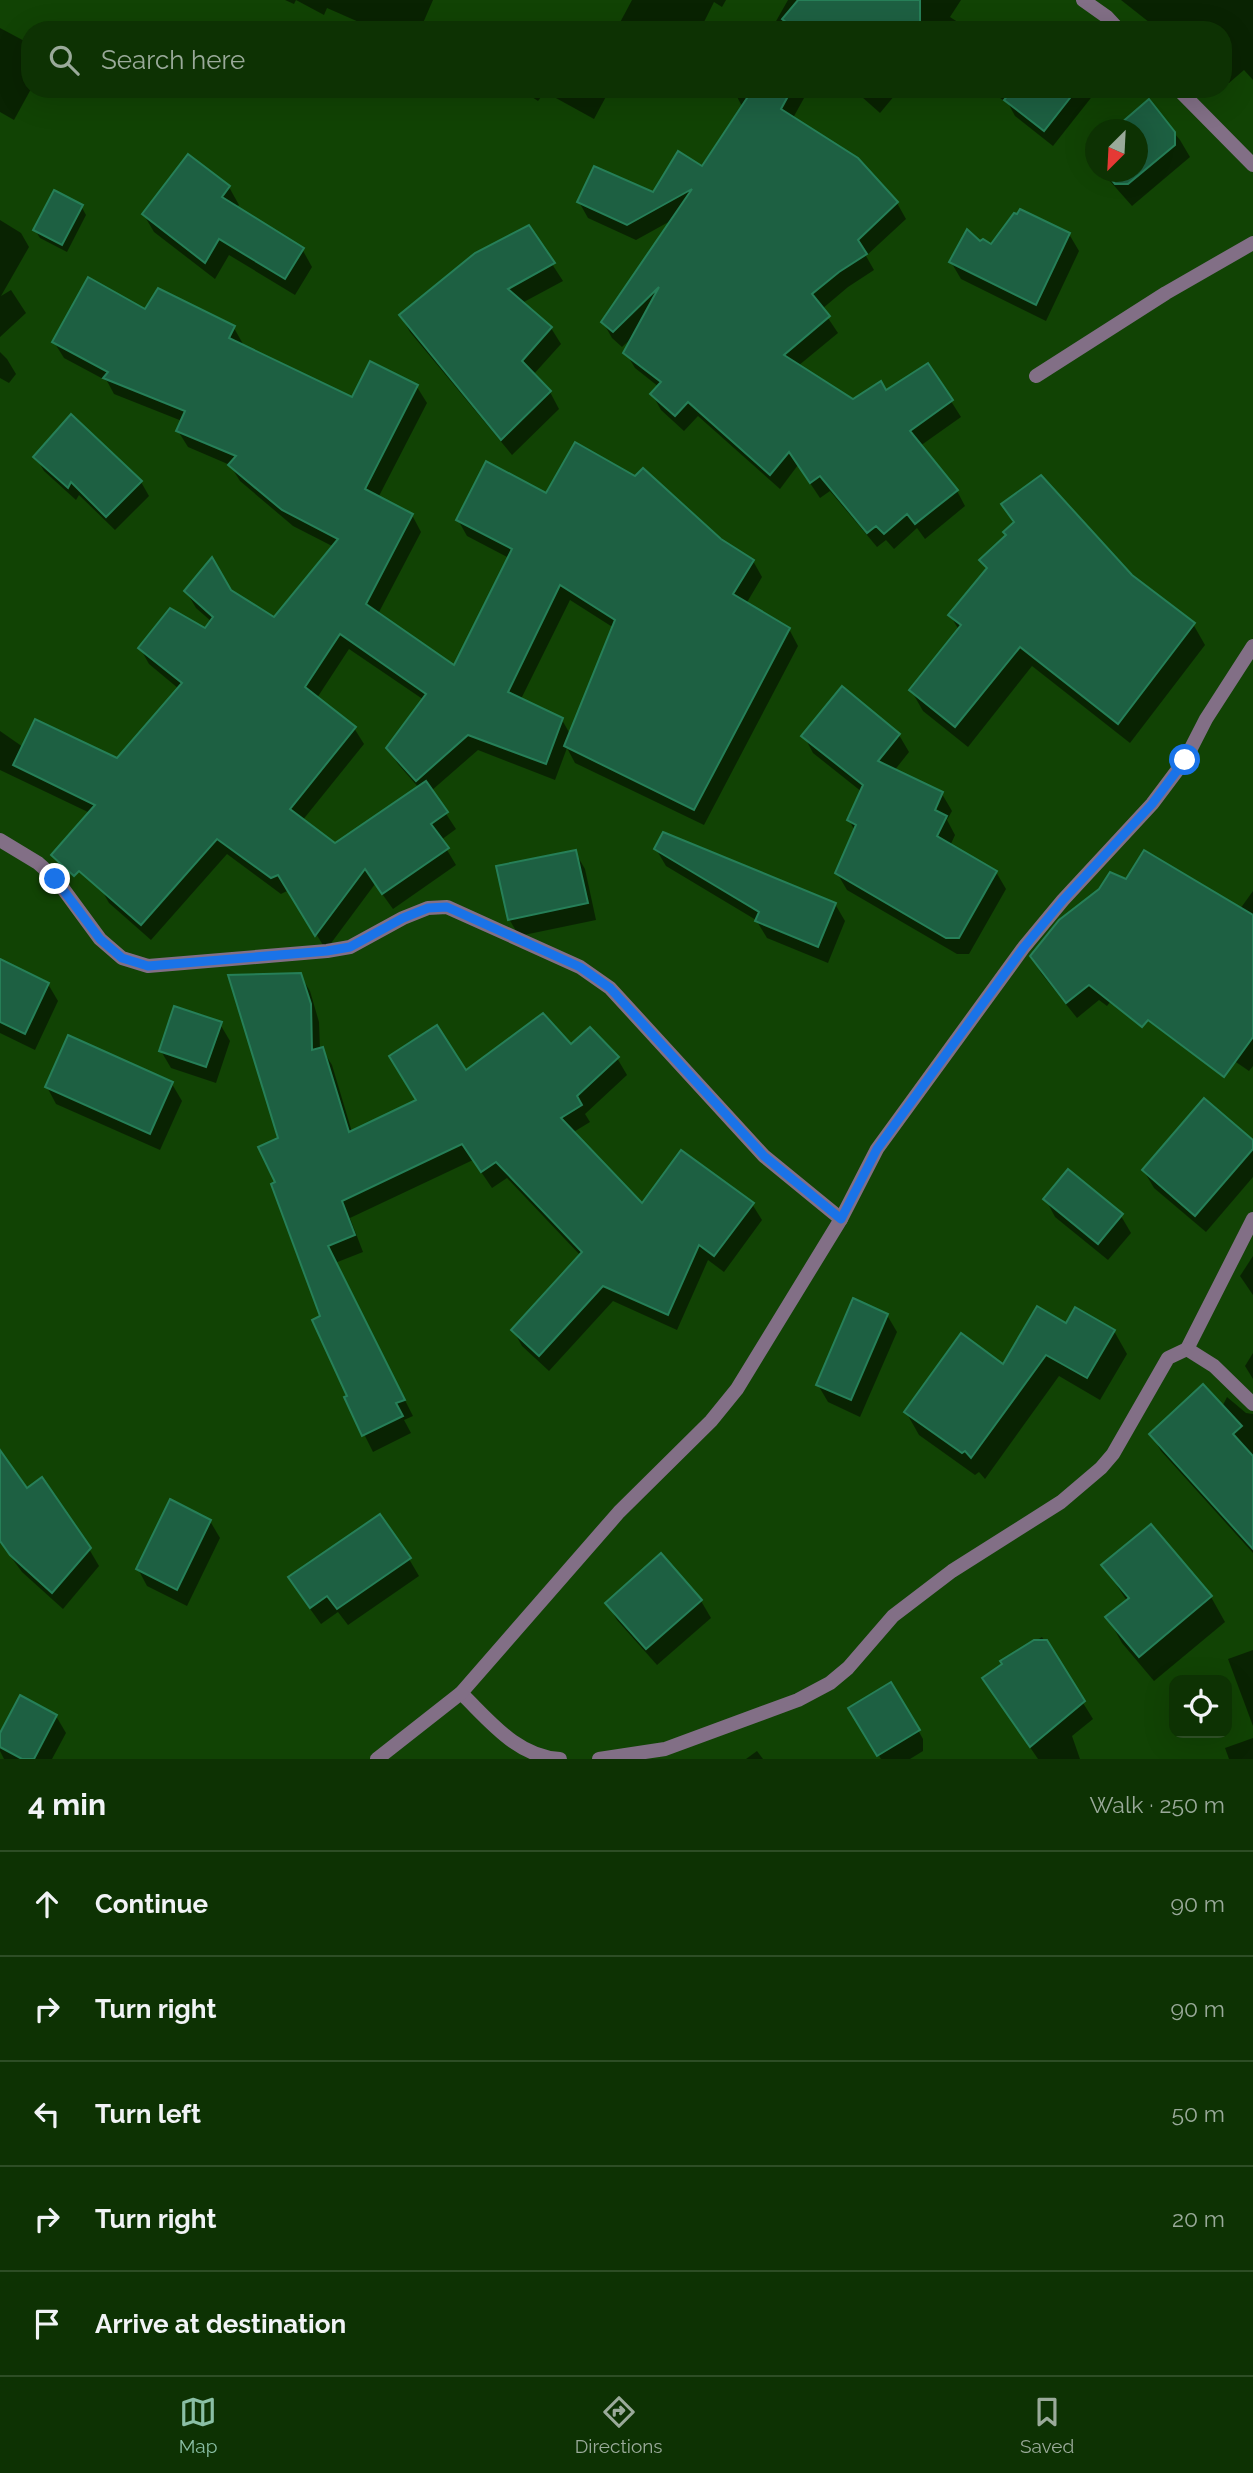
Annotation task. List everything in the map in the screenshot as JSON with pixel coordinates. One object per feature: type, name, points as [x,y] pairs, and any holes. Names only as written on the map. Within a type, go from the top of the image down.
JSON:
[{"type":"street","points":[[1083,0],[1111,21]]},
{"type":"street","points":[[1187,98],[1253,165]]},
{"type":"street","points":[[1036,376],[1166,293],[1253,243]]},
{"type":"street","points":[[377,1759],[461,1693],[619,1512],[711,1422],[737,1389],[841,1219],[877,1149],[1024,947],[1063,900],[1152,804],[1185,760],[1206,719],[1253,646]]},
{"type":"street","points":[[0,840],[38,863],[55,879],[100,939],[122,958],[148,966],[350,947],[403,918],[428,908],[447,907],[533,944],[580,967],[610,988],[764,1156],[841,1219]]},
{"type":"street","points":[[598,1759],[665,1749],[798,1700],[830,1683],[848,1668],[904,1607],[952,1571],[1061,1502],[1101,1468],[1113,1454],[1168,1358],[1187,1349],[1253,1219]]},
{"type":"street","points":[[1187,1349],[1214,1366],[1253,1404]]},
{"type":"street","points":[[461,1693],[513,1743],[549,1758],[560,1759]]},
{"type":"building","points":[[798,0],[920,0],[920,21],[782,19]]},
{"type":"building","points":[[747,98],[787,98],[781,109],[858,158],[898,202],[858,240],[867,254],[812,294],[830,316],[784,355],[853,399],[881,381],[886,390],[928,363],[953,400],[910,431],[958,490],[915,524],[907,514],[884,534],[876,526],[867,533],[820,476],[810,483],[789,452],[770,475],[688,402],[675,416],[650,394],[661,382],[623,353],[659,287],[613,332],[601,322],[692,189],[627,225],[577,202],[594,166],[653,192],[678,151],[702,166]]},
{"type":"building","points":[[1006,98],[1070,98],[1044,131],[1004,100]]},
{"type":"building","points":[[1149,99],[1175,132],[1175,145],[1148,167],[1148,119],[1126,119]]},
{"type":"building","points":[[188,154],[230,186],[222,197],[304,248],[285,279],[219,239],[205,263],[142,214]]},
{"type":"building","points":[[54,190],[83,205],[62,245],[33,230]]},
{"type":"building","points":[[1020,209],[1070,233],[1036,305],[949,262],[967,229],[980,241],[983,239],[991,244]]},
{"type":"building","points":[[529,225],[555,263],[508,289],[552,327],[522,361],[551,391],[501,440],[399,315],[475,253]]},
{"type":"building","points":[[88,277],[145,309],[158,288],[235,326],[229,338],[352,397],[370,361],[418,385],[365,489],[413,514],[366,604],[454,665],[512,549],[456,520],[486,461],[546,493],[575,442],[635,476],[643,468],[721,539],[754,560],[733,594],[790,628],[694,810],[564,746],[615,620],[560,585],[508,692],[563,718],[546,764],[468,735],[416,781],[386,748],[426,694],[340,634],[305,687],[356,727],[290,809],[335,843],[426,781],[448,812],[431,824],[449,848],[382,894],[365,869],[315,936],[278,875],[271,878],[217,839],[141,925],[79,871],[74,876],[51,855],[95,805],[13,765],[35,719],[117,758],[182,683],[138,648],[170,608],[205,628],[213,617],[184,591],[212,557],[231,590],[274,617],[338,539],[282,510],[228,465],[236,456],[176,431],[185,411],[103,378],[108,372],[52,342]]},
{"type":"building","points":[[71,414],[142,481],[106,517],[71,482],[68,488],[33,457]]},
{"type":"building","points":[[1041,475],[1132,575],[1195,623],[1118,724],[1020,647],[955,727],[909,690],[961,625],[948,615],[987,568],[979,560],[1006,535],[1003,532],[1014,522],[1001,504]]},
{"type":"building","points":[[842,686],[900,734],[878,761],[943,792],[935,810],[947,816],[937,836],[997,871],[959,938],[946,938],[835,873],[856,825],[847,820],[863,785],[801,736]]},
{"type":"building","points":[[663,832],[836,903],[818,947],[755,921],[759,912],[654,849]]},
{"type":"building","points":[[576,850],[588,903],[508,920],[496,866]]},
{"type":"building","points":[[1144,850],[1253,915],[1253,1037],[1224,1077],[1148,1020],[1142,1027],[1089,985],[1066,1003],[1030,956],[1059,920],[1099,889],[1110,872],[1126,879]]},
{"type":"building","points":[[0,959],[49,983],[25,1034],[0,1022]]},
{"type":"building","points":[[301,973],[311,1004],[312,1050],[323,1047],[349,1132],[416,1100],[389,1056],[437,1025],[466,1070],[543,1013],[571,1044],[590,1027],[619,1057],[577,1096],[582,1105],[561,1118],[642,1203],[681,1150],[754,1203],[714,1256],[699,1245],[668,1315],[603,1286],[539,1356],[511,1330],[582,1252],[496,1162],[481,1172],[462,1144],[342,1201],[355,1235],[328,1246],[405,1400],[396,1403],[403,1416],[362,1436],[312,1320],[320,1316],[271,1184],[275,1182],[258,1147],[278,1138],[228,975]]},
{"type":"building","points":[[174,1006],[222,1022],[206,1067],[159,1051]]},
{"type":"building","points":[[68,1035],[173,1082],[150,1134],[45,1087]]},
{"type":"building","points":[[1204,1098],[1253,1140],[1253,1149],[1195,1216],[1142,1170]]},
{"type":"building","points":[[1068,1169],[1123,1214],[1098,1244],[1043,1199]]},
{"type":"building","points":[[853,1298],[888,1314],[851,1400],[816,1385]]},
{"type":"building","points":[[1037,1306],[1066,1323],[1075,1307],[1115,1330],[1087,1378],[1046,1355],[971,1458],[965,1451],[962,1453],[904,1412],[961,1333],[1003,1364]]},
{"type":"building","points":[[1203,1384],[1242,1426],[1233,1434],[1253,1456],[1253,1549],[1149,1434]]},
{"type":"building","points":[[0,1450],[27,1488],[42,1477],[91,1548],[52,1593],[10,1555],[0,1541]]},
{"type":"building","points":[[170,1499],[211,1520],[177,1590],[136,1569]]},
{"type":"building","points":[[380,1514],[411,1558],[337,1609],[327,1596],[310,1608],[288,1577]]},
{"type":"building","points":[[1151,1524],[1212,1596],[1139,1657],[1105,1617],[1129,1598],[1101,1565]]},
{"type":"building","points":[[661,1553],[702,1600],[646,1649],[605,1603]]},
{"type":"building","points":[[1034,1640],[1047,1640],[1085,1701],[1030,1747],[982,1678],[1002,1664],[1000,1661]]},
{"type":"building","points":[[891,1682],[920,1730],[877,1756],[848,1708]]},
{"type":"building","points":[[20,1695],[57,1715],[34,1759],[22,1759],[0,1747],[0,1733]]},
{"type":"route","points":[[55,879],[100,939],[122,958],[148,966],[350,947],[403,918],[428,908],[447,907],[533,944],[580,967],[610,988],[764,1156],[841,1219],[877,1149],[1024,947],[1063,900],[1152,804],[1185,760]]}]
